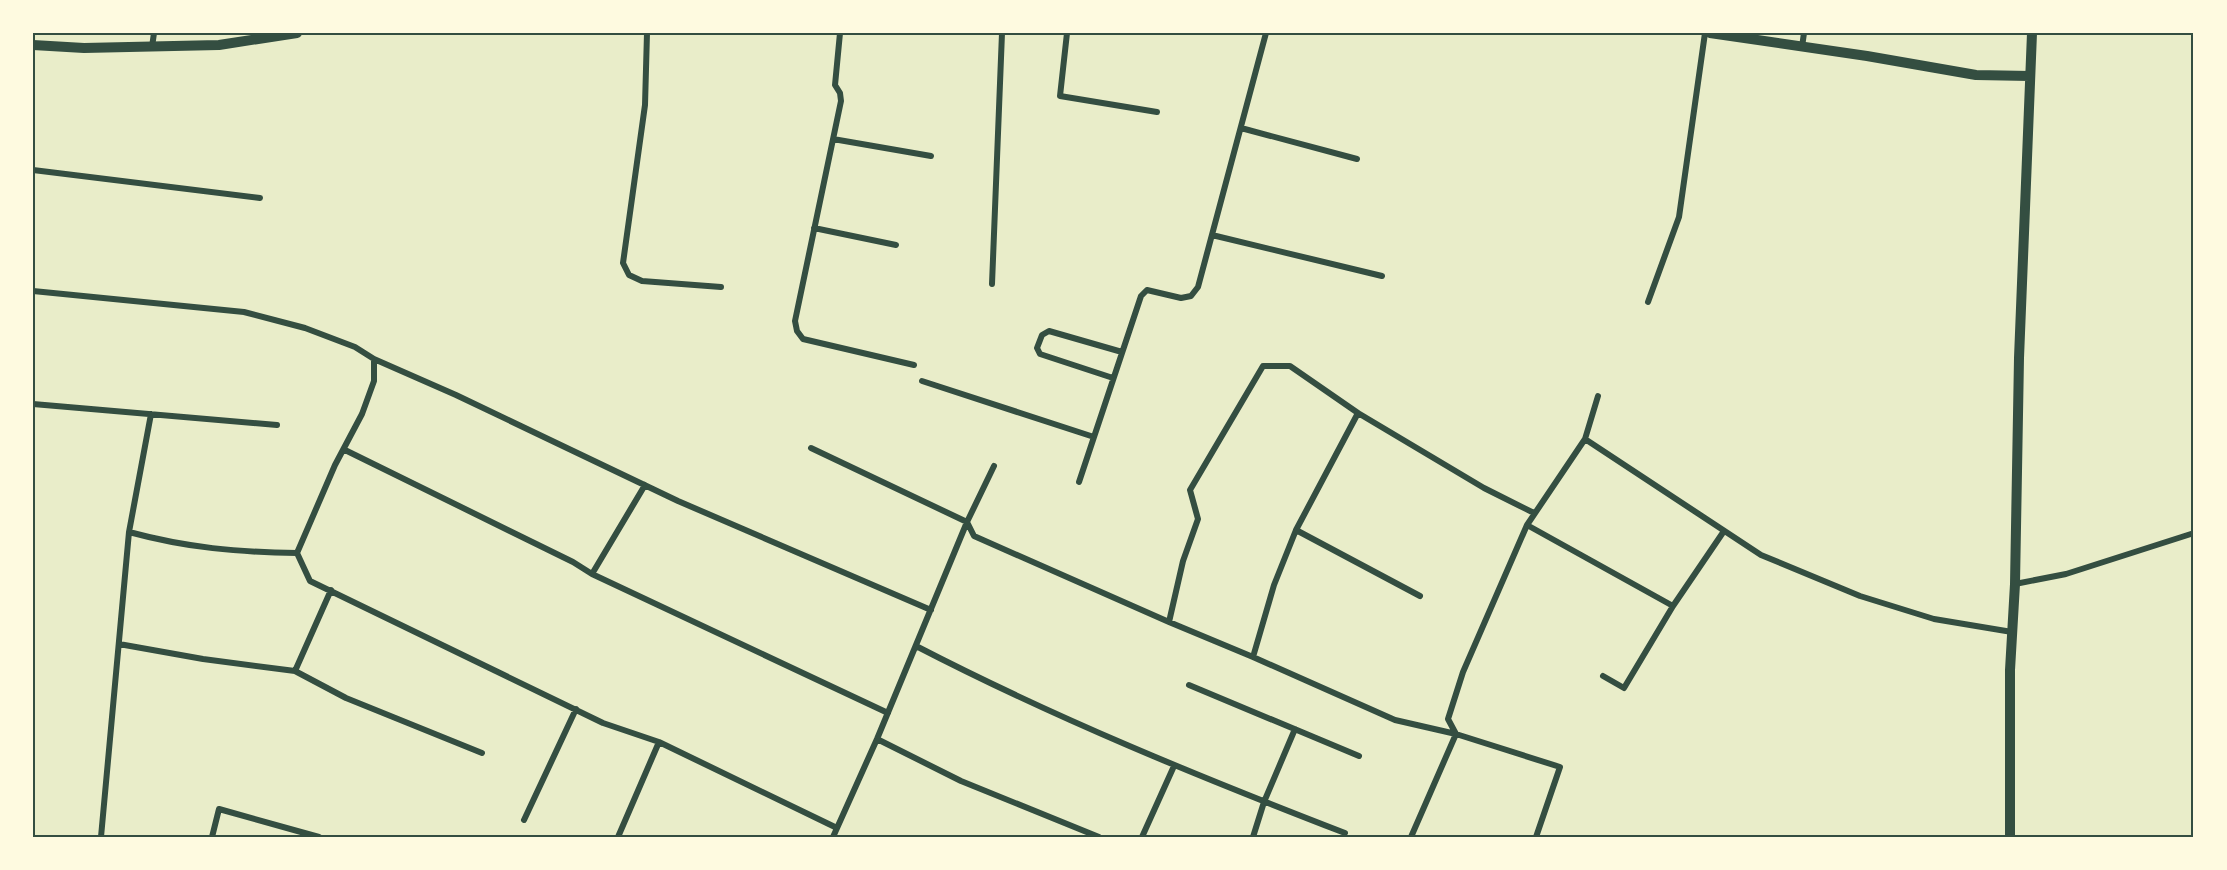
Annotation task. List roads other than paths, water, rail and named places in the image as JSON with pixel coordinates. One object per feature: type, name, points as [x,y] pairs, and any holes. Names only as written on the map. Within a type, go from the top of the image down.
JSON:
[{"type":"street","points":[[152,47],[154,33]]},
{"type":"street","points":[[33,45],[84,48],[219,45],[297,33]]},
{"type":"street","points":[[647,33],[645,105],[623,263],[629,275],[642,281],[721,287]]},
{"type":"street","points":[[840,33],[835,85],[840,93],[841,101],[795,321],[797,331],[803,339],[914,365]]},
{"type":"street","points":[[992,284],[1002,33]]},
{"type":"street","points":[[1067,33],[1060,96],[1157,112]]},
{"type":"street","points":[[1079,482],[1141,296],[1147,290],[1181,298],[1191,296],[1201,279],[1266,33]]},
{"type":"street","points":[[1648,302],[1679,217],[1705,33]]},
{"type":"street","points":[[1710,33],[1976,75],[2030,76]]},
{"type":"street","points":[[1802,47],[1804,33]]},
{"type":"street","points":[[2010,837],[2012,632],[2019,358],[2032,33]]},
{"type":"street","points":[[1241,128],[1357,159]]},
{"type":"street","points":[[833,139],[931,156]]},
{"type":"street","points":[[33,170],[260,198]]},
{"type":"street","points":[[814,228],[896,245]]},
{"type":"street","points":[[1212,235],[1382,276]]},
{"type":"street","points":[[33,291],[244,312],[305,328],[356,347],[374,360],[456,395],[678,501],[931,610]]},
{"type":"street","points":[[1113,378],[1040,354],[1037,348],[1042,334],[1049,331],[1122,352]]},
{"type":"street","points":[[374,360],[374,381],[362,414],[345,450],[335,465],[297,553],[310,580],[603,723],[659,742],[837,828]]},
{"type":"street","points":[[1169,622],[1183,561],[1198,519],[1190,490],[1263,366],[1290,366],[1358,413],[1484,488],[1534,513]]},
{"type":"street","points":[[922,381],[1094,437]]},
{"type":"street","points":[[1456,734],[1448,719],[1463,672],[1527,525],[1585,439],[1598,396]]},
{"type":"street","points":[[33,404],[277,425]]},
{"type":"street","points":[[1253,657],[1274,585],[1296,530],[1358,413]]},
{"type":"street","points":[[101,837],[129,532],[151,414]]},
{"type":"street","points":[[1585,439],[1761,555],[1860,596],[1934,619],[2012,632]]},
{"type":"street","points":[[811,448],[967,522],[974,536],[1395,720],[1456,734],[1560,767],[1536,837]]},
{"type":"street","points":[[345,450],[573,562],[592,574],[888,713]]},
{"type":"street","points":[[833,837],[877,739],[967,522],[994,466]]},
{"type":"street","points":[[592,574],[645,485]]},
{"type":"street","points":[[1527,525],[1673,606]]},
{"type":"street","points":[[1296,530],[1420,596]]},
{"type":"street","points":[[1603,676],[1624,688],[1673,606],[1724,531]]},
{"type":"street","points":[[129,532],[173,544],[241,552],[297,553]]},
{"type":"street","points":[[2015,584],[2066,574],[2194,533]]},
{"type":"street","points":[[295,671],[331,590]]},
{"type":"street","points":[[119,644],[203,659],[295,671],[346,698],[482,753]]},
{"type":"street","points":[[916,646],[987,683],[1174,766],[1345,833]]},
{"type":"street","points":[[1189,685],[1359,756]]},
{"type":"street","points":[[524,820],[576,709]]},
{"type":"street","points":[[1253,837],[1264,802],[1295,729]]},
{"type":"street","points":[[1411,837],[1456,734]]},
{"type":"street","points":[[877,739],[961,781],[1099,837]]},
{"type":"street","points":[[618,837],[659,742]]},
{"type":"street","points":[[1142,837],[1174,766]]},
{"type":"street","points":[[212,837],[219,809],[319,837]]}]
